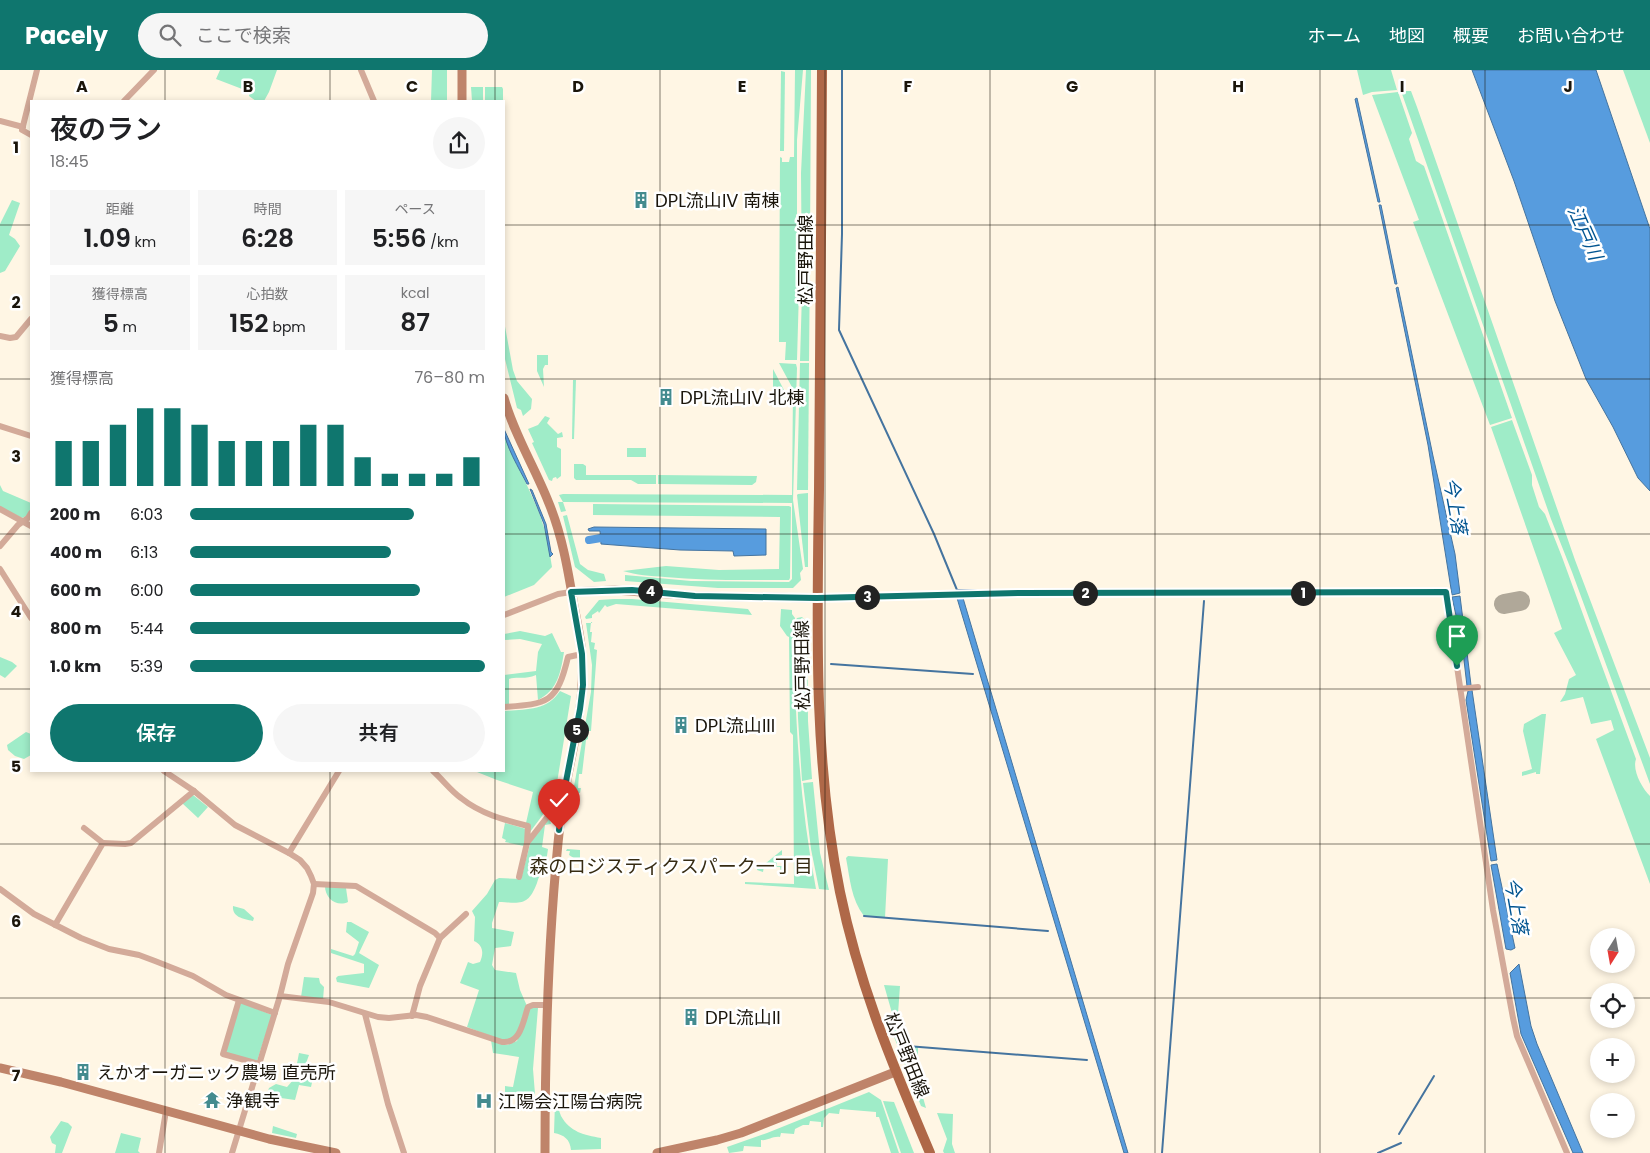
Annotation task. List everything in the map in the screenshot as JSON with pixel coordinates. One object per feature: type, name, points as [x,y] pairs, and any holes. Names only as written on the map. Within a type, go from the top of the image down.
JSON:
[{"type":"main road","name":"松戸野田線","points":[[822,70],[817,598],[819,712],[825,796],[840,891],[858,968],[874,1018],[895,1072],[930,1153]]},
{"type":"street","points":[[30,134],[22,130],[36,70]]},
{"type":"street","points":[[125,100],[154,70]]},
{"type":"street","points":[[361,70],[374,100]]},
{"type":"street","points":[[462,70],[462,100]]},
{"type":"street","points":[[0,121],[23,127]]},
{"type":"street","points":[[0,336],[16,337],[30,319]]},
{"type":"street","points":[[505,401],[514,426],[548,499],[563,551],[582,654],[583,685],[561,808],[553,900],[548,1006],[545,1153]]},
{"type":"street","points":[[0,426],[30,436]]},
{"type":"street","points":[[0,509],[30,526]]},
{"type":"street","points":[[0,546],[30,514]]},
{"type":"street","points":[[1,571],[30,616]]},
{"type":"street","points":[[505,615],[558,594],[624,590],[695,596],[817,598],[1045,593],[1446,592],[1463,689],[1493,910],[1513,1018],[1517,1036],[1567,1153]]},
{"type":"street","points":[[505,708],[538,704],[545,701],[556,692],[568,657],[582,654]]},
{"type":"street","points":[[1463,689],[1476,687]]},
{"type":"street","points":[[166,772],[194,791],[235,825],[289,853],[307,868],[314,884],[313,893],[288,964],[260,1064],[232,1153]]},
{"type":"street","points":[[289,853],[338,772]]},
{"type":"street","points":[[434,772],[459,797],[476,809],[507,821],[528,826],[527,843],[519,877]]},
{"type":"street","points":[[84,828],[103,843],[131,843],[194,791]]},
{"type":"street","points":[[527,843],[552,810],[561,808]]},
{"type":"street","points":[[55,925],[103,843]]},
{"type":"street","points":[[314,884],[356,886],[440,938]]},
{"type":"street","points":[[0,890],[15,902],[55,925],[96,944],[139,955],[193,976],[226,995],[275,1013]]},
{"type":"street","points":[[412,1016],[420,986],[440,938],[466,914]]},
{"type":"street","points":[[280,996],[329,1002],[365,1014],[389,1018],[427,1017],[510,1043],[515,1040],[519,1032],[528,1007],[532,1005],[548,1006]]},
{"type":"street","points":[[239,1000],[223,1054],[260,1064]]},
{"type":"street","points":[[365,1014],[388,1104],[404,1153]]},
{"type":"street","points":[[0,1068],[269,1139],[336,1153]]},
{"type":"street","points":[[657,1153],[741,1133],[895,1072]]},
{"type":"street","points":[[158,1153],[166,1111]]},
{"type":"green space","points":[[220,70],[277,70],[265,100],[255,100],[249,96],[250,92],[216,79]]},
{"type":"green space","points":[[432,70],[447,70],[447,100],[431,100]]},
{"type":"green space","points":[[795,70],[803,70],[797,140],[796,219],[799,290],[797,360],[785,360],[786,342],[779,342],[780,157],[782,162],[789,162],[790,157],[794,157]]},
{"type":"green space","points":[[806,70],[811,70],[810,247],[806,249],[806,254],[810,257],[809,361],[800,361],[802,293],[801,173]]},
{"type":"green space","points":[[1357,70],[1391,70],[1397,90],[1372,92],[1363,95]]},
{"type":"green space","points":[[1623,70],[1650,70],[1650,143]]},
{"type":"green space","points":[[781,71],[785,72],[784,151],[780,151]]},
{"type":"green space","points":[[471,87],[483,87],[483,100],[472,100]]},
{"type":"green space","points":[[485,87],[502,87],[503,100],[485,100]]},
{"type":"green space","points":[[1401,91],[1411,91],[1417,107],[1575,560],[1650,758],[1650,784],[1551,519]]},
{"type":"green space","points":[[1398,92],[1412,133],[1409,139],[1416,161],[1424,166],[1512,418],[1490,425],[1413,222],[1419,220],[1372,95]]},
{"type":"green space","points":[[12,200],[20,203],[9,235],[20,246],[5,271],[0,273],[0,224]]},
{"type":"green space","points":[[505,326],[513,370],[517,381],[532,399],[531,409],[523,416],[521,410],[517,408],[505,359]]},
{"type":"green space","points":[[537,355],[548,355],[548,365],[545,365],[543,369],[544,387],[537,371]]},
{"type":"green space","points":[[779,363],[796,364],[793,500],[803,569],[800,573],[801,580],[793,588],[718,588],[625,581],[625,575],[691,581],[789,582],[792,579],[792,503],[563,502],[559,495],[792,495],[793,389]]},
{"type":"green space","points":[[800,363],[809,363],[808,490],[797,490]]},
{"type":"green space","points":[[773,369],[784,390],[785,402],[780,402],[783,398],[778,397],[778,402],[773,402]]},
{"type":"green space","points":[[573,380],[576,380],[574,439],[572,439]]},
{"type":"green space","points":[[545,416],[550,418],[547,423],[558,434],[562,432],[563,437],[557,438],[557,447],[561,449],[561,476],[557,479],[556,477],[553,478],[552,481],[549,480],[532,443],[534,442],[528,429],[538,425]]},
{"type":"green space","points":[[1512,420],[1532,475],[1532,485],[1539,507],[1545,514],[1562,557],[1636,759],[1635,768],[1641,784],[1650,796],[1650,884],[1596,739],[1614,730],[1611,720],[1591,724],[1583,697],[1560,702],[1565,694],[1569,679],[1576,675],[1554,633],[1562,629],[1491,427]]},
{"type":"green space","points":[[505,436],[539,512],[547,537],[552,567],[534,585],[505,597]]},
{"type":"green space","points":[[627,448],[646,448],[646,457],[627,457]]},
{"type":"green space","points":[[574,464],[586,466],[586,475],[656,475],[656,484],[638,484],[631,480],[576,480],[574,478]]},
{"type":"green space","points":[[658,475],[757,476],[756,482],[752,485],[658,484]]},
{"type":"green space","points":[[0,485],[3,491],[30,503],[30,510],[27,516],[22,518],[0,507]]},
{"type":"green space","points":[[808,493],[808,567],[805,567],[797,495]]},
{"type":"green space","points":[[558,502],[563,502],[566,511],[561,512]]},
{"type":"green space","points":[[593,504],[789,506],[791,507],[790,578],[789,580],[696,579],[644,575],[623,571],[666,566],[719,570],[779,569],[780,517],[593,515]]},
{"type":"green space","points":[[567,515],[580,564],[588,570],[604,574],[606,581],[594,582],[575,567],[563,516]]},
{"type":"green space","points":[[614,599],[748,609],[752,615],[616,604],[607,607],[605,605],[599,613],[598,611],[592,615],[592,618],[586,619],[585,617],[599,600]]},
{"type":"green space","points":[[781,609],[792,610],[795,618],[794,650],[799,761],[804,812],[816,889],[745,884],[745,882],[794,884],[793,735],[790,732],[789,637],[780,626]]},
{"type":"green space","points":[[802,617],[807,622],[808,721],[812,779],[802,781],[798,718],[796,620]]},
{"type":"green space","points":[[591,622],[591,642],[595,643],[594,649],[597,650],[591,731],[588,731],[588,739],[586,740],[582,774],[579,774],[578,788],[581,788],[580,793],[573,792],[591,692],[592,665],[586,623]]},
{"type":"green space","points":[[520,631],[545,636],[552,633],[561,652],[564,652],[554,685],[545,696],[538,700],[536,675],[509,679],[509,704],[505,704],[505,675],[536,671],[538,652],[542,644],[520,639],[505,640],[505,634]]},
{"type":"green space","points":[[0,657],[17,666],[5,678],[0,675]]},
{"type":"green space","points":[[560,691],[571,696],[556,789],[547,808],[528,835],[530,824],[526,823],[533,792],[477,772],[505,772],[505,711],[536,708],[555,698]]},
{"type":"green space","points":[[1542,714],[1546,714],[1540,774],[1536,774],[1536,772],[1522,776],[1522,772],[1532,769],[1523,731],[1524,724]]},
{"type":"green space","points":[[26,732],[30,734],[30,756],[24,759],[15,756],[8,750],[7,745]]},
{"type":"green space","points":[[813,782],[820,853],[829,890],[819,889],[811,849],[803,783]]},
{"type":"green space","points":[[193,795],[208,807],[198,818],[182,803]]},
{"type":"green space","points":[[547,820],[550,820],[551,824],[545,825],[542,847],[548,849],[545,869],[540,875],[534,890],[523,902],[499,902],[492,923],[492,928],[514,932],[511,946],[495,948],[492,965],[495,970],[516,973],[520,990],[527,1006],[513,1039],[501,1040],[467,1027],[479,990],[460,983],[468,962],[473,964],[480,962],[482,955],[481,947],[474,941],[475,917],[472,911],[487,894],[495,880],[499,878],[521,879],[530,844]]},
{"type":"green space","points":[[505,823],[526,829],[524,846],[505,842],[506,840],[502,838]]},
{"type":"green space","points":[[567,849],[580,850],[580,859],[588,863],[580,862],[569,855],[570,851],[566,851]]},
{"type":"green space","points":[[782,850],[782,855],[776,856],[777,866],[782,866],[781,872],[780,867],[764,866],[763,872],[757,870],[758,864],[761,867]]},
{"type":"green space","points":[[848,856],[888,859],[885,918],[864,916],[856,903],[846,858]]},
{"type":"green space","points":[[325,886],[346,888],[348,902],[336,903],[332,901],[327,895]]},
{"type":"green space","points":[[233,906],[244,909],[254,918],[253,921],[236,915]]},
{"type":"green space","points":[[347,922],[351,922],[369,932],[359,953],[379,965],[369,988],[337,982],[336,978],[338,976],[364,973],[364,964],[331,953],[331,949],[353,956],[355,954],[359,942],[346,932]]},
{"type":"green space","points":[[304,977],[319,978],[320,983],[324,987],[323,1000],[301,997]]},
{"type":"green space","points":[[884,985],[900,986],[897,1028],[901,1045],[918,1047],[918,1080],[926,1108],[921,1106],[891,1029],[892,1013]]},
{"type":"green space","points":[[240,1002],[272,1015],[257,1061],[227,1053],[226,1051]]},
{"type":"green space","points":[[531,1008],[538,1008],[533,1069],[535,1094],[531,1096],[505,1096],[505,1086],[513,1087],[519,1057],[493,1053],[491,1040],[507,1045],[517,1041]]},
{"type":"green space","points":[[299,1053],[309,1055],[305,1066],[315,1069],[311,1087],[299,1085],[295,1100],[281,1098],[276,1106],[264,1103],[269,1088],[276,1084],[287,1087],[294,1079]]},
{"type":"green space","points":[[869,1092],[881,1100],[899,1153],[891,1153],[879,1117],[876,1117],[876,1112],[840,1109],[839,1114],[829,1113],[824,1118],[823,1127],[821,1127],[821,1122],[810,1121],[809,1125],[803,1125],[795,1129],[794,1134],[781,1133],[780,1137],[761,1140],[761,1147],[744,1146],[743,1151],[729,1153],[727,1147]]},
{"type":"green space","points":[[883,1101],[894,1102],[914,1153],[901,1153]]},
{"type":"green space","points":[[555,1102],[561,1116],[569,1126],[583,1134],[601,1138],[601,1149],[571,1150],[566,1138],[554,1133]]},
{"type":"green space","points":[[937,1113],[953,1114],[952,1144],[955,1153],[944,1153],[943,1151],[947,1139]]},
{"type":"green space","points":[[61,1121],[68,1123],[72,1127],[62,1153],[55,1153],[56,1145],[52,1143],[50,1137]]},
{"type":"green space","points":[[273,1126],[297,1134],[296,1138],[272,1133]]},
{"type":"green space","points":[[121,1133],[141,1138],[138,1151],[140,1153],[115,1153]]},
{"type":"water","name":"江戸川","points":[[1472,70],[1596,70],[1650,229],[1650,491],[1638,478],[1613,427],[1586,379],[1555,301],[1514,181]]},
{"type":"water","points":[[1357,98],[1380,202],[1378,202],[1355,99]]},
{"type":"water","points":[[1379,205],[1381,205],[1397,284],[1395,284]]},
{"type":"water","points":[[1398,287],[1455,554],[1460,593],[1452,595],[1428,445],[1396,288]]},
{"type":"water","points":[[505,431],[529,484],[527,484],[509,449]]},
{"type":"water","points":[[530,489],[546,524],[553,554],[550,557],[544,524]]},
{"type":"water","points":[[594,527],[766,529],[766,555],[734,556],[733,551],[680,550],[601,544],[600,531],[589,531],[588,529]]},
{"type":"water","points":[[1460,596],[1471,685],[1467,686],[1462,643],[1452,597]]},
{"type":"water","points":[[957,598],[963,598],[1128,1153],[1124,1153]]},
{"type":"water","points":[[1472,690],[1497,860],[1491,861],[1466,700],[1468,691]]},
{"type":"water","points":[[1497,864],[1515,948],[1511,950],[1506,949],[1491,865]]},
{"type":"water","points":[[1519,964],[1531,1026],[1537,1044],[1583,1153],[1573,1153],[1521,1034],[1510,973]]},
{"type":"waterway","points":[[842,70],[842,234],[839,330],[934,534],[957,590],[1045,590]]},
{"type":"waterway","points":[[589,540],[601,538]]},
{"type":"waterway","points":[[1162,1153],[1204,601]]},
{"type":"waterway","points":[[831,664],[973,674]]},
{"type":"waterway","points":[[864,916],[1048,931]]},
{"type":"waterway","points":[[907,1046],[1087,1060]]},
{"type":"waterway","points":[[1399,1134],[1434,1076]]},
{"type":"waterway","points":[[1378,1153],[1401,1143]]},
{"type":"taxiway","points":[[1504,604],[1520,601]]},
{"type":"place","name":"DPL流山IV 南棟","points":[[641,200]]},
{"type":"place","name":"DPL流山IV 北棟","points":[[666,397]]},
{"type":"place","name":"DPL流山III","points":[[681,725]]},
{"type":"place","name":"DPL流山II","points":[[691,1017]]},
{"type":"place","name":"えかオーガニック農場 直売所","points":[[83,1072]]},
{"type":"place","name":"浄観寺","points":[[212,1100]]},
{"type":"place","name":"江陽会江陽台病院","points":[[484,1101]]},
{"type":"district","name":"森のロジスティクスパーク一丁目","points":[[671,866]]},
{"type":"route","points":[[559,830],[561,808],[583,685],[582,654],[571,592],[632,590],[695,596],[817,598],[1021,593],[1446,592],[1457,666]]},
{"type":"water label","name":"今上落","points":[[1455,506]]},
{"type":"water label","name":"今上落","points":[[1516,906]]}]
